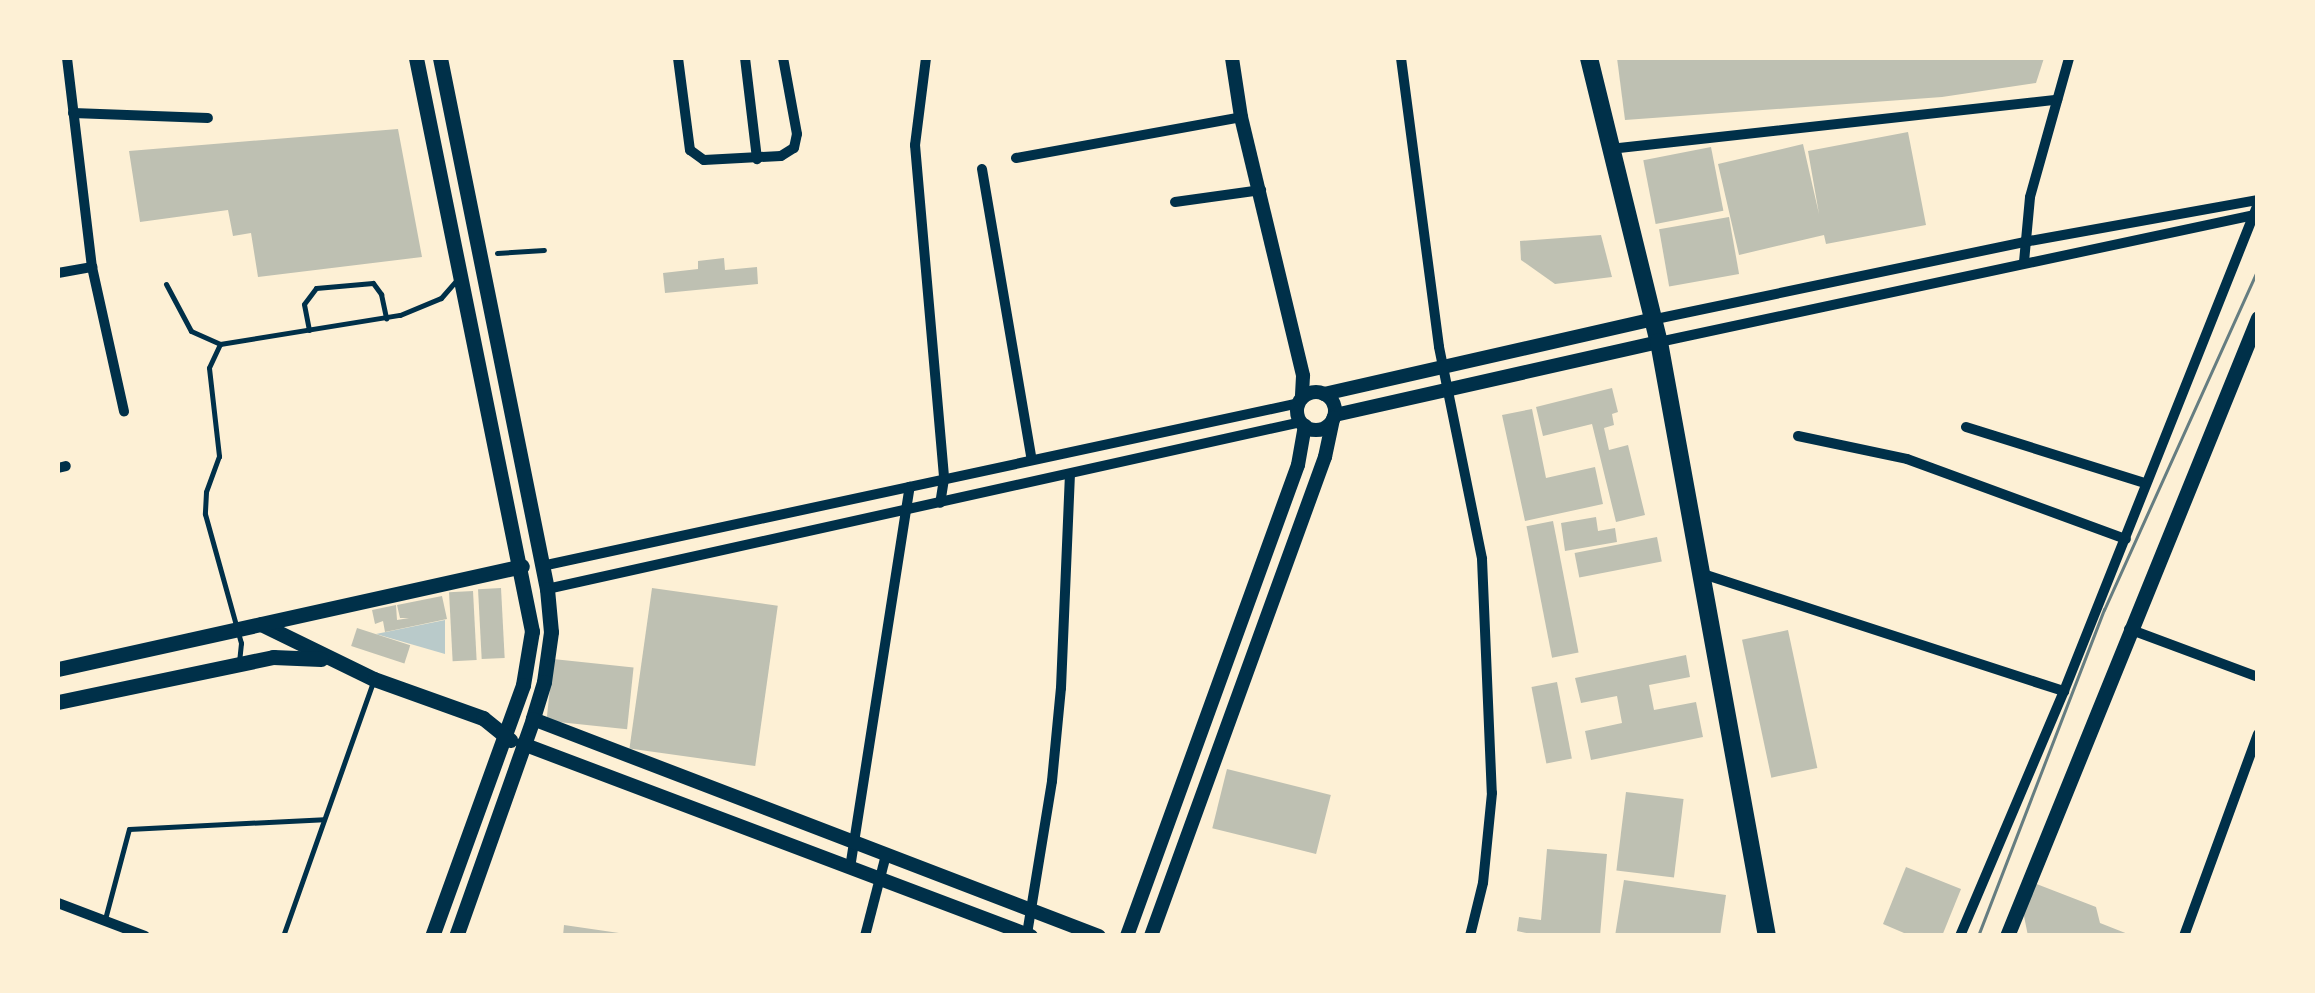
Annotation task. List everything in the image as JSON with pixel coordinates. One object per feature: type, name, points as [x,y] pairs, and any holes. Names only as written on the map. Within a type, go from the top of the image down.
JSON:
[{"type":"main road","points":[[416,58],[522,566],[532,631],[524,685],[432,936]]},
{"type":"main road","points":[[440,58],[547,588],[550,652],[533,719],[456,936]]},
{"type":"main road","points":[[1589,58],[1659,342],[1767,936]]},
{"type":"main road","points":[[457,254],[479,254]]},
{"type":"main road","points":[[2008,936],[2258,318]]},
{"type":"main road","points":[[58,669],[522,566]]},
{"type":"main road","points":[[261,624],[374,679],[482,718],[505,738],[523,744]]},
{"type":"main road","points":[[58,702],[293,656],[340,663]]},
{"type":"main road","points":[[482,718],[513,714],[533,719]]},
{"type":"street","points":[[67,58],[92,267],[124,411]]},
{"type":"street","points":[[678,58],[690,150],[704,160],[781,156],[794,148],[797,134],[783,58]]},
{"type":"street","points":[[745,58],[756,159]]},
{"type":"street","points":[[926,58],[915,116],[916,182],[944,479],[940,503]]},
{"type":"street","points":[[1126,936],[1148,886],[1298,465],[1303,424],[1300,401],[1304,376],[1241,117],[1232,58]]},
{"type":"street","points":[[1400,58],[1443,369],[1482,559],[1492,793],[1483,883],[1470,936]]},
{"type":"street","points":[[2024,262],[2030,197],[2069,58]]},
{"type":"street","points":[[1609,149],[2057,100]]},
{"type":"street","points":[[74,113],[208,118]]},
{"type":"street","points":[[1016,158],[1241,117]]},
{"type":"street","points":[[982,170],[1032,460]]},
{"type":"street","points":[[1175,202],[1261,190]]},
{"type":"street","points":[[542,566],[1300,401],[1321,393],[1651,320],[2024,242],[2256,206]]},
{"type":"street","points":[[547,588],[1303,424],[1324,428],[1334,417],[2256,206]]},
{"type":"street","points":[[1960,936],[2126,539],[2256,206]]},
{"type":"street","points":[[479,254],[496,254]]},
{"type":"street","points":[[58,272],[92,267]]},
{"type":"street","points":[[1151,936],[1325,457],[1334,417],[1333,402],[1304,376]]},
{"type":"street","points":[[1966,427],[2145,484]]},
{"type":"street","points":[[1798,436],[1925,464],[2126,539]]},
{"type":"street","points":[[523,744],[1029,935],[1062,688],[1070,474]]},
{"type":"street","points":[[850,868],[910,487]]},
{"type":"street","points":[[1700,573],[2064,691]]},
{"type":"street","points":[[2129,629],[2258,677]]},
{"type":"street","points":[[533,719],[1099,936]]},
{"type":"street","points":[[2184,936],[2258,734]]},
{"type":"street","points":[[772,838],[778,815]]},
{"type":"street","points":[[865,936],[886,856]]},
{"type":"street","points":[[1148,886],[1166,892]]},
{"type":"street","points":[[58,903],[145,936]]},
{"type":"lane","points":[[496,254],[544,250]]},
{"type":"lane","points":[[166,284],[179,317],[191,331],[220,344],[386,318],[441,298],[461,274]]},
{"type":"lane","points":[[309,330],[304,304],[316,288],[373,283],[382,294],[386,318]]},
{"type":"lane","points":[[220,344],[209,368],[219,456],[206,492],[205,514],[242,650],[238,664]]},
{"type":"lane","points":[[283,936],[374,679]]},
{"type":"lane","points":[[105,920],[130,829],[324,819]]},
{"type":"shaded area","points":[[445,620],[445,654],[376,634]]},
{"type":"building","points":[[1617,58],[2044,58],[2036,83],[1942,97],[1625,120]]},
{"type":"building","points":[[398,129],[422,257],[258,277],[251,233],[233,236],[228,210],[140,222],[129,151]]},
{"type":"building","points":[[1908,132],[1926,225],[1826,244],[1824,235],[1739,255],[1718,164],[1803,144],[1819,214],[1808,151]]},
{"type":"building","points":[[1711,147],[1723,211],[1656,224],[1643,160]]},
{"type":"building","points":[[1729,217],[1739,274],[1669,286],[1659,229]]},
{"type":"building","points":[[1601,235],[1612,277],[1555,284],[1521,260],[1520,241]]},
{"type":"building","points":[[724,258],[725,270],[757,267],[758,284],[665,293],[663,273],[698,269],[698,261]]},
{"type":"building","points":[[1612,388],[1618,412],[1612,414],[1614,425],[1604,428],[1609,450],[1628,445],[1645,515],[1616,522],[1592,424],[1543,436],[1536,407]]},
{"type":"building","points":[[1532,409],[1546,478],[1595,467],[1603,504],[1525,521],[1502,415]]},
{"type":"building","points":[[1596,517],[1598,531],[1615,528],[1617,542],[1565,551],[1561,523]]},
{"type":"building","points":[[1553,521],[1579,653],[1552,658],[1526,526]]},
{"type":"building","points":[[1657,537],[1662,562],[1579,578],[1575,553]]},
{"type":"building","points":[[501,588],[505,658],[482,659],[478,589]]},
{"type":"building","points":[[652,588],[778,606],[755,766],[629,748]]},
{"type":"building","points":[[473,591],[477,660],[453,661],[449,592]]},
{"type":"building","points":[[442,596],[447,619],[385,632],[383,621],[375,624],[372,610],[396,605],[397,620],[409,618],[400,618],[397,605]]},
{"type":"building","points":[[357,628],[410,645],[404,663],[351,646]]},
{"type":"building","points":[[1788,630],[1817,768],[1771,778],[1742,640]]},
{"type":"building","points":[[1686,655],[1690,677],[1649,685],[1654,710],[1696,702],[1703,737],[1591,760],[1585,731],[1622,723],[1617,696],[1581,703],[1575,678]]},
{"type":"building","points":[[553,659],[634,667],[627,729],[547,721]]},
{"type":"building","points":[[1557,682],[1572,759],[1546,764],[1531,687]]},
{"type":"building","points":[[1227,769],[1331,795],[1316,854],[1212,828]]},
{"type":"building","points":[[1626,792],[1684,799],[1674,877],[1616,870]]},
{"type":"building","points":[[1547,849],[1607,854],[1600,936],[1540,936],[1517,931],[1519,917],[1541,920]]},
{"type":"building","points":[[1906,867],[1961,889],[1942,936],[1911,936],[1883,924]]},
{"type":"building","points":[[1624,880],[1726,895],[1720,936],[1615,936]]},
{"type":"building","points":[[2034,883],[2096,907],[2100,923],[2133,936],[2028,936],[2023,911]]},
{"type":"building","points":[[564,925],[619,933],[619,936],[563,936]]},
{"type":"tram line","points":[[1978,936],[2104,610],[2258,269]]}]
